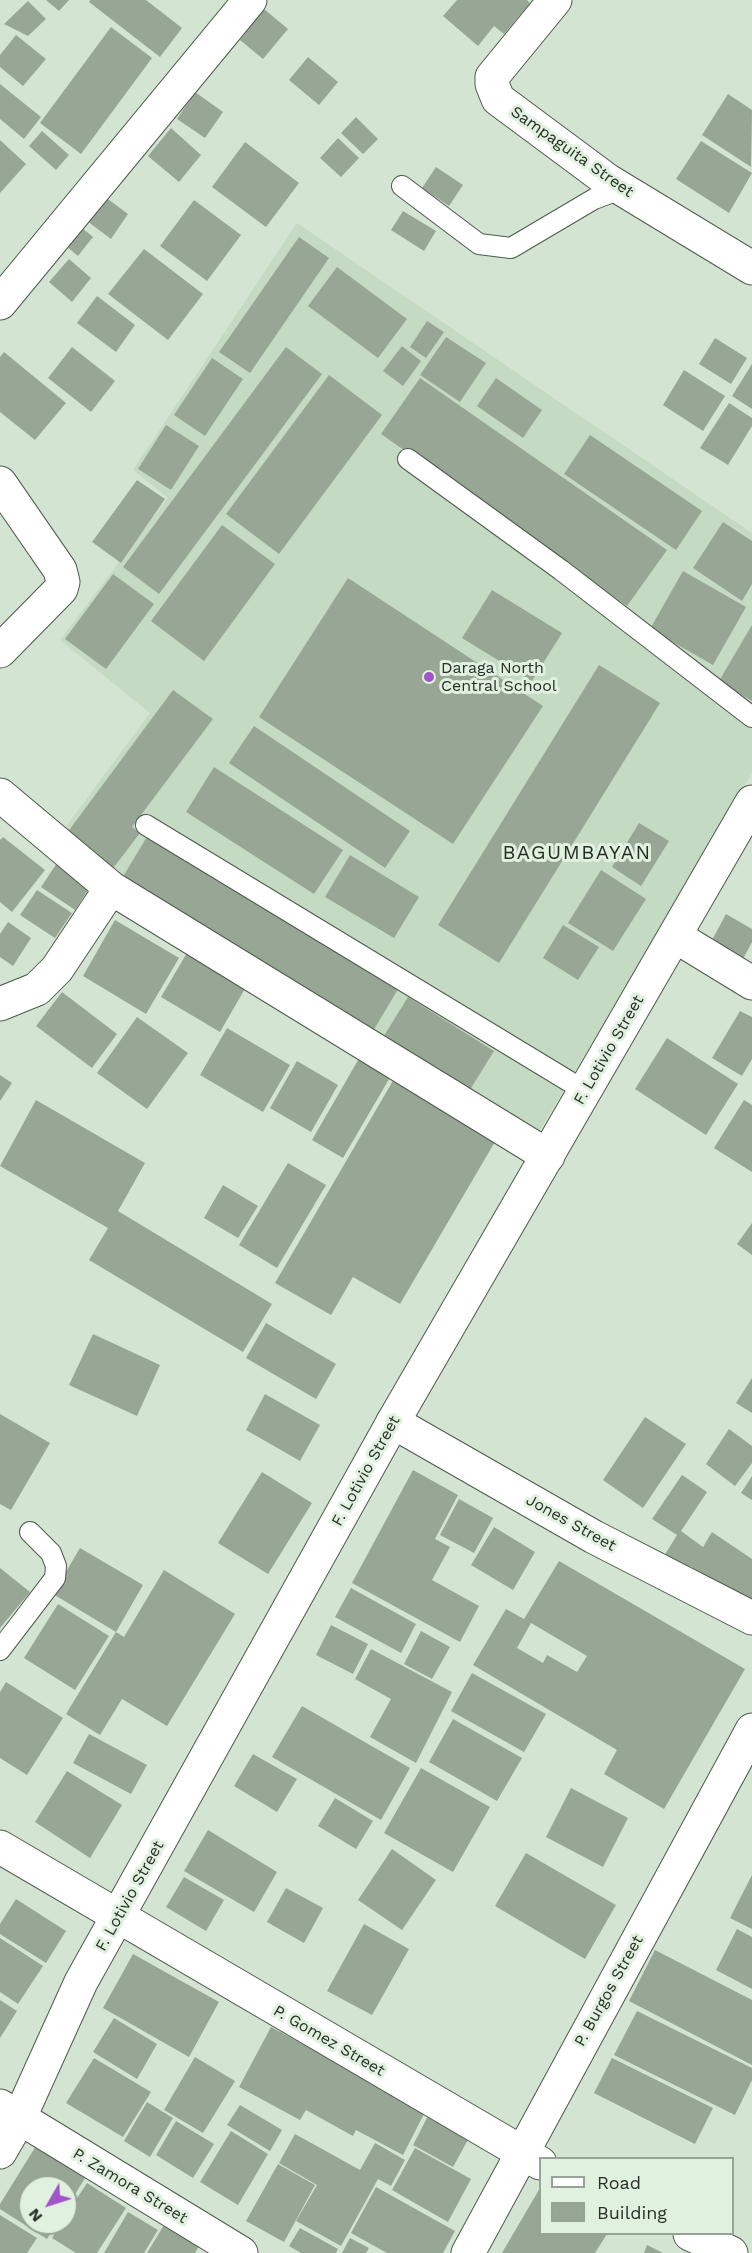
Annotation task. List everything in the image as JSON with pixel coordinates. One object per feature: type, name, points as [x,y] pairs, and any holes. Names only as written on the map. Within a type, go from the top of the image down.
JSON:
[{"type":"street","points":[[0,303],[250,0]]},
{"type":"street","name":"Sampaguita Street","points":[[555,0],[492,77],[494,92],[504,104],[621,189],[748,257]]},
{"type":"street","points":[[0,483],[60,570],[63,582],[61,589],[0,651]]},
{"type":"street","points":[[0,795],[111,888],[548,1156]]},
{"type":"street","name":"F. Lotivio Street","points":[[0,2152],[9,2113],[81,1982],[119,1918],[393,1422],[752,802]]},
{"type":"street","points":[[0,1004],[37,989],[57,969],[111,888]]},
{"type":"street","points":[[675,936],[752,982]]},
{"type":"street","name":"Jones Street","points":[[393,1422],[594,1537],[752,1618]]},
{"type":"street","name":"P. Burgos Street","points":[[468,2253],[530,2158],[752,1730]]},
{"type":"street","name":"P. Gomez Street","points":[[0,1847],[530,2158]]},
{"type":"street","name":"P. Zamora Street","points":[[9,2113],[241,2253]]},
{"type":"street","points":[[692,2235],[731,2253]]},
{"type":"lane","points":[[402,186],[479,244],[512,248],[594,199],[621,189]]},
{"type":"lane","points":[[408,459],[561,570],[752,717]]},
{"type":"lane","points":[[146,825],[585,1091]]},
{"type":"lane","points":[[0,1650],[55,1578],[56,1566],[51,1553],[30,1532]]},
{"type":"shaded area","name":"Daraga North Central School","points":[[297,223],[752,533],[752,773],[533,1142],[59,836],[150,713],[60,640],[168,498],[133,470]]},
{"type":"building","points":[[46,0],[69,0],[59,11]]},
{"type":"building","points":[[90,0],[146,0],[182,28],[160,57],[89,2]]},
{"type":"building","points":[[457,0],[527,0],[530,3],[504,34],[494,26],[478,46],[443,16]]},
{"type":"building","points":[[28,1],[46,19],[28,36],[4,24]]},
{"type":"building","points":[[264,9],[288,29],[263,59],[240,40]]},
{"type":"building","points":[[111,27],[152,58],[81,154],[40,123]]},
{"type":"building","points":[[16,35],[46,59],[23,86],[0,67],[0,55]]},
{"type":"building","points":[[308,57],[338,82],[319,105],[289,80]]},
{"type":"building","points":[[0,84],[41,117],[24,139],[0,119]]},
{"type":"building","points":[[195,92],[223,112],[205,138],[177,119]]},
{"type":"building","points":[[728,94],[752,110],[751,167],[702,135]]},
{"type":"building","points":[[356,117],[378,139],[363,154],[341,133]]},
{"type":"building","points":[[171,128],[201,155],[179,182],[148,156]]},
{"type":"building","points":[[42,131],[69,155],[56,170],[29,146]]},
{"type":"building","points":[[338,138],[359,158],[341,177],[320,158]]},
{"type":"building","points":[[0,140],[26,164],[0,193]]},
{"type":"building","points":[[701,141],[752,173],[729,213],[676,179]]},
{"type":"building","points":[[245,142],[299,183],[266,227],[212,187]]},
{"type":"building","points":[[436,167],[463,185],[449,206],[422,188]]},
{"type":"building","points":[[97,191],[128,214],[111,239],[79,215]]},
{"type":"building","points":[[194,200],[241,235],[207,281],[160,246]]},
{"type":"building","points":[[403,211],[436,231],[424,251],[391,230]]},
{"type":"building","points":[[75,222],[93,237],[78,256],[60,241]]},
{"type":"building","points":[[299,237],[329,258],[250,373],[219,352]]},
{"type":"building","points":[[144,249],[203,294],[168,340],[108,294]]},
{"type":"building","points":[[69,259],[91,278],[72,302],[49,282]]},
{"type":"building","points":[[337,267],[407,319],[378,358],[308,306]]},
{"type":"building","points":[[97,296],[135,325],[116,352],[77,323]]},
{"type":"building","points":[[427,321],[444,332],[426,358],[410,347]]},
{"type":"building","points":[[446,337],[486,363],[460,402],[420,375]]},
{"type":"building","points":[[715,338],[747,358],[731,384],[699,364]]},
{"type":"building","points":[[402,346],[421,361],[403,386],[383,371]]},
{"type":"building","points":[[72,347],[115,381],[91,412],[48,378]]},
{"type":"building","points":[[286,347],[322,374],[159,594],[123,567]]},
{"type":"building","points":[[4,352],[66,403],[35,440],[0,412],[0,357]]},
{"type":"building","points":[[212,358],[243,379],[205,436],[174,415]]},
{"type":"building","points":[[752,364],[752,409],[732,396]]},
{"type":"building","points":[[684,370],[725,396],[703,431],[663,405]]},
{"type":"building","points":[[329,375],[382,415],[279,554],[226,514]]},
{"type":"building","points":[[420,378],[667,550],[627,606],[381,434]]},
{"type":"building","points":[[496,378],[542,410],[523,438],[477,406]]},
{"type":"building","points":[[729,403],[752,418],[752,426],[728,465],[700,448]]},
{"type":"building","points":[[166,425],[199,446],[171,490],[138,469]]},
{"type":"building","points":[[590,435],[702,511],[676,550],[564,474]]},
{"type":"building","points":[[137,480],[165,499],[121,563],[92,542]]},
{"type":"building","points":[[723,522],[752,541],[752,584],[742,601],[693,568]]},
{"type":"building","points":[[222,525],[275,564],[204,661],[151,621]]},
{"type":"building","points":[[683,571],[746,607],[713,665],[650,629]]},
{"type":"building","points":[[113,574],[154,604],[106,669],[65,639]]},
{"type":"building","points":[[348,578],[543,706],[453,844],[259,717]]},
{"type":"building","points":[[492,590],[562,633],[532,681],[462,638]]},
{"type":"building","points":[[752,625],[752,701],[719,681]]},
{"type":"building","points":[[599,665],[660,703],[499,963],[438,925]]},
{"type":"building","points":[[173,690],[213,719],[132,827],[140,833],[111,871],[64,837]]},
{"type":"building","points":[[254,726],[410,831],[385,868],[229,763]]},
{"type":"building","points":[[214,767],[343,850],[314,894],[186,812]]},
{"type":"building","points":[[639,823],[669,841],[641,886],[612,867]]},
{"type":"building","points":[[148,835],[400,986],[370,1036],[118,885]]},
{"type":"building","points":[[3,837],[45,870],[12,912],[0,902],[0,840]]},
{"type":"building","points":[[350,855],[419,897],[394,938],[325,897]]},
{"type":"building","points":[[61,857],[95,879],[75,910],[41,887]]},
{"type":"building","points":[[601,870],[646,899],[613,951],[568,923]]},
{"type":"building","points":[[37,890],[72,913],[55,938],[20,915]]},
{"type":"building","points":[[726,914],[752,929],[752,942],[743,959],[711,942]]},
{"type":"building","points":[[115,920],[179,958],[146,1014],[83,976]]},
{"type":"building","points":[[8,922],[31,938],[13,966],[0,957],[0,934]]},
{"type":"building","points":[[563,925],[599,947],[578,980],[543,958]]},
{"type":"building","points":[[191,946],[250,980],[220,1032],[161,997]]},
{"type":"building","points":[[62,992],[117,1034],[92,1068],[36,1026]]},
{"type":"building","points":[[408,997],[494,1051],[468,1093],[382,1039]]},
{"type":"building","points":[[740,1011],[752,1017],[752,1059],[742,1076],[712,1058]]},
{"type":"building","points":[[137,1017],[188,1053],[147,1109],[97,1073]]},
{"type":"building","points":[[227,1028],[290,1065],[263,1112],[200,1075]]},
{"type":"building","points":[[667,1038],[738,1084],[706,1135],[635,1089]]},
{"type":"building","points":[[361,1055],[392,1074],[343,1158],[312,1140]]},
{"type":"building","points":[[297,1061],[338,1085],[311,1132],[270,1108]]},
{"type":"building","points":[[0,1075],[12,1083],[0,1101]]},
{"type":"building","points":[[394,1079],[496,1140],[400,1304],[353,1277],[331,1315],[275,1283]]},
{"type":"building","points":[[36,1100],[145,1163],[118,1211],[272,1304],[243,1352],[89,1260],[108,1228],[0,1166]]},
{"type":"building","points":[[744,1100],[752,1105],[752,1172],[714,1148]]},
{"type":"building","points":[[288,1163],[326,1185],[277,1268],[239,1245]]},
{"type":"building","points":[[223,1185],[258,1206],[238,1238],[204,1218]]},
{"type":"building","points":[[752,1223],[752,1255],[737,1244]]},
{"type":"building","points":[[266,1323],[336,1364],[316,1399],[246,1358]]},
{"type":"building","points":[[93,1334],[160,1365],[137,1416],[69,1385]]},
{"type":"building","points":[[752,1378],[752,1413],[736,1403]]},
{"type":"building","points":[[265,1394],[320,1425],[300,1461],[246,1430]]},
{"type":"building","points":[[0,1414],[50,1443],[11,1510],[0,1504]]},
{"type":"building","points":[[645,1417],[686,1444],[643,1508],[603,1480]]},
{"type":"building","points":[[729,1429],[752,1446],[752,1463],[735,1486],[706,1464]]},
{"type":"building","points":[[413,1470],[458,1495],[435,1539],[450,1547],[432,1580],[479,1606],[460,1642],[352,1583]]},
{"type":"building","points":[[262,1472],[312,1503],[268,1574],[218,1543]]},
{"type":"building","points":[[682,1475],[707,1492],[681,1531],[703,1547],[712,1532],[752,1559],[752,1608],[690,1566],[686,1572],[664,1556],[677,1535],[652,1519]]},
{"type":"building","points":[[752,1476],[752,1500],[741,1493]]},
{"type":"building","points":[[459,1499],[493,1518],[474,1553],[440,1535]]},
{"type":"building","points":[[494,1527],[535,1552],[513,1590],[471,1565]]},
{"type":"building","points":[[80,1548],[143,1585],[116,1632],[53,1594]]},
{"type":"building","points":[[559,1561],[745,1669],[664,1809],[604,1774],[617,1750],[473,1665],[506,1609],[524,1619]],"holes":[[[531,1623],[587,1656],[577,1672],[547,1655],[543,1663],[517,1648]]]},
{"type":"building","points":[[0,1568],[30,1592],[0,1628]]},
{"type":"building","points":[[164,1570],[235,1614],[167,1726],[122,1699],[100,1735],[66,1714],[116,1632],[124,1637]]},
{"type":"building","points":[[351,1588],[416,1624],[401,1653],[335,1617]]},
{"type":"building","points":[[58,1604],[109,1636],[75,1690],[24,1658]]},
{"type":"building","points":[[331,1625],[368,1644],[353,1674],[316,1655]]},
{"type":"building","points":[[421,1631],[450,1647],[432,1679],[404,1664]]},
{"type":"building","points":[[371,1649],[452,1692],[416,1763],[370,1737],[391,1699],[355,1679]]},
{"type":"building","points":[[472,1673],[546,1714],[524,1752],[451,1711]]},
{"type":"building","points":[[6,1682],[63,1718],[27,1775],[0,1758],[0,1692]]},
{"type":"building","points":[[302,1706],[410,1768],[381,1820],[272,1757]]},
{"type":"building","points":[[453,1719],[522,1758],[497,1801],[429,1762]]},
{"type":"building","points":[[89,1734],[147,1765],[131,1794],[73,1763]]},
{"type":"building","points":[[253,1754],[297,1779],[277,1812],[234,1786]]},
{"type":"building","points":[[421,1768],[490,1807],[453,1872],[384,1833]]},
{"type":"building","points":[[67,1771],[122,1805],[90,1858],[35,1822]]},
{"type":"building","points":[[571,1788],[628,1818],[603,1867],[546,1837]]},
{"type":"building","points":[[335,1798],[373,1821],[356,1849],[318,1826]]},
{"type":"building","points":[[208,1830],[277,1872],[254,1912],[184,1871]]},
{"type":"building","points":[[392,1849],[436,1880],[402,1930],[358,1900]]},
{"type":"building","points":[[526,1853],[616,1905],[585,1959],[495,1906]]},
{"type":"building","points":[[752,1875],[752,1929],[730,1918]]},
{"type":"building","points":[[184,1877],[224,1900],[206,1931],[166,1907]]},
{"type":"building","points":[[286,1888],[323,1908],[304,1943],[267,1922]]},
{"type":"building","points":[[16,1899],[66,1931],[46,1963],[0,1934],[0,1924]]},
{"type":"building","points":[[364,1924],[409,1949],[372,2015],[327,1991]]},
{"type":"building","points":[[737,1929],[752,1937],[752,1989],[716,1970]]},
{"type":"building","points":[[0,1938],[43,1966],[18,2004],[0,1992]]},
{"type":"building","points":[[655,1950],[752,2000],[752,2065],[629,2001]]},
{"type":"building","points":[[133,1954],[219,2002],[189,2057],[103,2008]]},
{"type":"building","points":[[0,2000],[17,2011],[0,2038]]},
{"type":"building","points":[[637,2011],[752,2068],[752,2080],[735,2115],[614,2055]]},
{"type":"building","points":[[114,2018],[157,2044],[137,2079],[93,2052]]},
{"type":"building","points":[[271,2027],[426,2110],[403,2155],[356,2130],[353,2136],[306,2110],[300,2120],[239,2087]]},
{"type":"building","points":[[195,2057],[235,2081],[203,2133],[164,2110]]},
{"type":"building","points":[[94,2058],[151,2092],[123,2137],[66,2103]]},
{"type":"building","points":[[612,2058],[713,2108],[695,2144],[594,2093]]},
{"type":"building","points":[[147,2102],[173,2118],[150,2157],[124,2141]]},
{"type":"building","points":[[240,2105],[282,2130],[270,2151],[227,2125]]},
{"type":"building","points":[[429,2114],[470,2136],[453,2167],[413,2145]]},
{"type":"building","points":[[176,2121],[214,2144],[193,2178],[156,2155]]},
{"type":"building","points":[[231,2131],[268,2154],[238,2205],[200,2182]]},
{"type":"building","points":[[295,2134],[360,2170],[375,2143],[405,2160],[391,2186],[378,2179],[341,2246],[296,2221],[317,2185],[279,2163]]},
{"type":"building","points":[[36,2146],[85,2178],[78,2189],[78,2175],[18,2175]]},
{"type":"building","points":[[415,2148],[471,2179],[448,2222],[392,2190]]},
{"type":"building","points":[[278,2164],[315,2185],[284,2242],[246,2221]]},
{"type":"building","points":[[18,2175],[18,2220],[0,2209],[0,2204]]},
{"type":"building","points":[[87,2183],[126,2208],[97,2253],[76,2253],[52,2238],[54,2235],[78,2235],[78,2197]]},
{"type":"building","points":[[376,2187],[455,2231],[443,2253],[387,2253],[351,2233]]},
{"type":"building","points":[[539,2190],[539,2235],[606,2235],[595,2253],[502,2253]]},
{"type":"building","points":[[128,2212],[158,2230],[144,2253],[104,2253]]},
{"type":"building","points":[[0,2215],[18,2226],[18,2235],[32,2235],[37,2238],[27,2253],[0,2253]]},
{"type":"building","points":[[164,2225],[199,2246],[195,2253],[147,2253]]},
{"type":"building","points":[[300,2228],[338,2249],[336,2253],[301,2253],[289,2246]]},
{"type":"building","points":[[350,2238],[369,2248],[366,2253],[342,2253]]},
{"type":"building","points":[[647,2245],[663,2253],[644,2253]]},
{"type":"place","name":"Daraga North Central School","points":[[429,677]]},
{"type":"district","name":"BAGUMBAYAN","points":[[577,853]]}]
